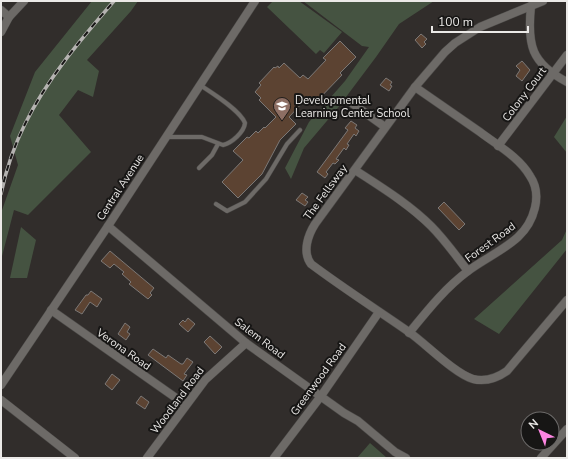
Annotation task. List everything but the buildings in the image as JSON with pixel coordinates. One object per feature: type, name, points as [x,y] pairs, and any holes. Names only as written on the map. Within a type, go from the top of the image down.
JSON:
[{"type":"street","points":[[1,32],[9,17],[24,1]]},
{"type":"street","name":"Central Avenue","points":[[1,384],[108,226],[255,1]]},
{"type":"street","name":"The Fellsway","points":[[543,1],[480,27],[455,42],[431,67],[385,127],[311,230],[307,246],[308,259],[311,264],[409,333],[461,373],[475,379],[482,380],[494,378],[507,371],[567,300]]},
{"type":"street","points":[[531,6],[529,28],[532,46],[540,61],[552,74],[567,82]]},
{"type":"street","points":[[1,10],[9,17]]},
{"type":"street","name":"Colony Court","points":[[498,146],[567,55]]},
{"type":"street","name":"Forest Road","points":[[409,333],[441,296],[468,271],[518,237],[531,220],[536,205],[536,190],[531,176],[518,161],[415,87]]},
{"type":"street","points":[[353,104],[385,127]]},
{"type":"street","points":[[355,170],[403,202],[431,226],[468,271]]},
{"type":"street","name":"Salem Road","points":[[108,226],[246,343],[320,396],[358,421],[395,452],[406,458]]},
{"type":"street","name":"Verona Road","points":[[51,310],[186,405]]},
{"type":"street","name":"Greenwood Road","points":[[274,458],[379,312]]},
{"type":"street","name":"Woodland Road","points":[[147,458],[205,380],[246,343]]},
{"type":"street","points":[[1,400],[75,458]]},
{"type":"street","points":[[541,458],[567,429]]},
{"type":"lane","points":[[166,136],[202,137],[223,145],[232,142],[243,129],[244,121],[238,113],[222,99],[200,85]]},
{"type":"lane","points":[[216,204],[227,211],[245,202],[266,179],[287,144],[300,130]]},
{"type":"lane","points":[[199,168],[212,155],[218,144]]},
{"type":"green space","points":[[92,1],[138,1],[131,11],[87,60],[99,71],[93,97],[78,90],[59,115],[91,152],[28,215],[14,210],[1,260],[1,213],[18,165],[10,136],[35,72]]},
{"type":"green space","points":[[273,1],[299,1],[342,32],[324,53],[320,50],[316,54],[267,7]]},
{"type":"green space","points":[[303,1],[434,1],[399,24],[337,109],[304,148],[291,179],[285,168],[309,122],[345,81],[369,47],[362,46]]},
{"type":"green space","points":[[567,116],[567,153],[554,137]]},
{"type":"green space","points":[[21,227],[36,240],[27,278],[10,278]]},
{"type":"green space","points":[[567,229],[567,249],[499,334],[474,319],[562,240]]},
{"type":"green space","points":[[370,443],[387,458],[357,458]]},
{"type":"railway","points":[[1,194],[14,149],[34,107],[65,60],[114,1]]},
{"type":"place","name":"Developmental Learning Center School","points":[[282,121]]}]
